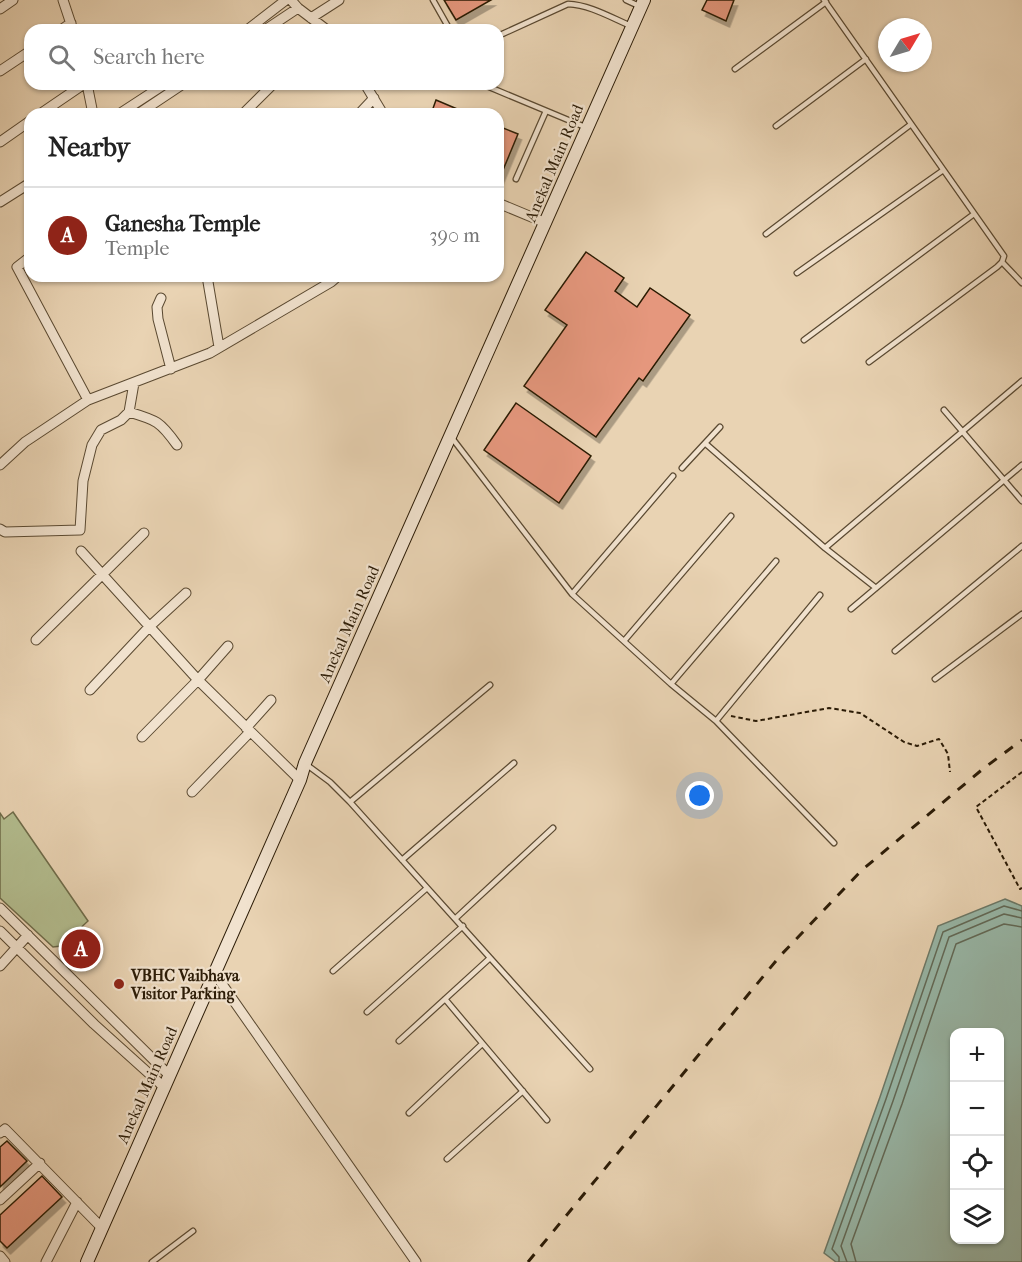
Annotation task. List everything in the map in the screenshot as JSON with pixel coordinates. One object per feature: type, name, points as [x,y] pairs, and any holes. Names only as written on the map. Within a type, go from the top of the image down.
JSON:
[{"type":"main road","name":"Anekal Main Road","points":[[87,1262],[300,780],[305,763],[643,4]]},
{"type":"street","points":[[0,9],[13,0]]},
{"type":"street","points":[[63,0],[71,24]]},
{"type":"street","points":[[255,24],[286,0]]},
{"type":"street","points":[[311,18],[339,0]]},
{"type":"street","points":[[272,24],[295,4],[318,24]]},
{"type":"street","points":[[0,71],[24,55]]},
{"type":"street","points":[[49,108],[76,90]]},
{"type":"street","points":[[87,90],[91,108]]},
{"type":"street","points":[[128,108],[156,90]]},
{"type":"street","points":[[147,108],[174,90]]},
{"type":"street","points":[[249,108],[267,90]]},
{"type":"street","points":[[369,90],[380,108]]},
{"type":"street","points":[[365,108],[374,98]]},
{"type":"street","points":[[0,142],[24,125]]},
{"type":"street","points":[[0,202],[24,187]]},
{"type":"street","points":[[504,206],[546,223]]},
{"type":"street","points":[[24,262],[17,267],[24,280]]},
{"type":"street","points":[[25,282],[88,400]]},
{"type":"street","points":[[208,282],[219,347]]},
{"type":"street","points":[[0,465],[25,442],[88,400],[171,369],[219,347],[331,282]]},
{"type":"street","points":[[161,298],[157,307],[158,319],[171,369]]},
{"type":"street","points":[[0,529],[5,532],[78,531],[82,529],[83,481],[92,445],[101,430],[121,420],[129,412],[134,383]]},
{"type":"street","points":[[129,412],[153,419],[177,445]]},
{"type":"street","points":[[36,640],[101,573],[144,533]]},
{"type":"street","points":[[81,551],[198,680],[300,780]]},
{"type":"street","points":[[90,690],[149,627],[186,593]]},
{"type":"street","points":[[142,737],[198,680],[228,645]]},
{"type":"street","points":[[192,792],[248,730],[271,700]]},
{"type":"street","points":[[0,908],[167,1082]]},
{"type":"street","points":[[0,931],[94,1024],[167,1082]]},
{"type":"street","points":[[0,966],[28,935]]},
{"type":"street","points":[[215,974],[416,1262]]},
{"type":"street","points":[[0,1133],[5,1129],[102,1228]]},
{"type":"street","points":[[0,1200],[40,1164]]},
{"type":"street","points":[[46,1262],[75,1200]]},
{"type":"street","points":[[0,1256],[5,1262]]},
{"type":"lane","points":[[433,0],[447,24]]},
{"type":"lane","points":[[626,0],[643,4]]},
{"type":"lane","points":[[735,69],[825,1],[942,171],[1004,256],[1002,262],[869,362]]},
{"type":"lane","points":[[504,33],[568,2],[592,9],[632,26]]},
{"type":"lane","points":[[776,126],[866,59]]},
{"type":"lane","points":[[496,90],[587,128]]},
{"type":"lane","points":[[516,179],[546,111]]},
{"type":"lane","points":[[766,234],[910,125]]},
{"type":"lane","points":[[796,273],[942,171]]},
{"type":"lane","points":[[804,340],[974,214]]},
{"type":"lane","points":[[1002,262],[1022,283]]},
{"type":"lane","points":[[825,548],[1022,381]]},
{"type":"lane","points":[[944,410],[1022,501]]},
{"type":"lane","points":[[682,468],[720,427]]},
{"type":"lane","points":[[451,436],[572,594],[671,684],[716,721],[834,843]]},
{"type":"lane","points":[[706,444],[825,548],[876,588]]},
{"type":"lane","points":[[851,609],[1022,465]]},
{"type":"lane","points":[[572,594],[673,477]]},
{"type":"lane","points":[[624,640],[731,516]]},
{"type":"lane","points":[[895,651],[1022,546]]},
{"type":"lane","points":[[671,684],[776,561]]},
{"type":"lane","points":[[716,721],[820,596]]},
{"type":"lane","points":[[935,679],[1022,614]]},
{"type":"lane","points":[[350,802],[490,685]]},
{"type":"lane","points":[[305,763],[330,782],[350,802],[590,1069]]},
{"type":"lane","points":[[402,860],[514,763]]},
{"type":"lane","points":[[456,918],[553,828]]},
{"type":"lane","points":[[333,971],[427,888]]},
{"type":"lane","points":[[367,1012],[463,926]]},
{"type":"lane","points":[[399,1041],[490,958]]},
{"type":"lane","points":[[445,999],[547,1120]]},
{"type":"lane","points":[[409,1113],[482,1044]]},
{"type":"lane","points":[[447,1159],[523,1091]]},
{"type":"lane","points":[[152,1262],[193,1231]]},
{"type":"path","points":[[722,714],[756,721],[829,708],[860,713],[904,742],[917,746],[939,740],[948,754],[950,772]]},
{"type":"path","points":[[1022,772],[976,807],[1020,889],[1022,888]]},
{"type":"green space","points":[[13,812],[88,921],[61,946],[53,947],[0,898],[0,813],[4,819]]},
{"type":"water","points":[[1005,899],[1022,906],[1022,1262],[836,1262],[824,1253],[938,926]]},
{"type":"building","points":[[444,0],[491,0],[456,20]]},
{"type":"building","points":[[707,0],[734,0],[726,21],[702,10]]},
{"type":"building","points":[[436,100],[455,108],[433,108]]},
{"type":"building","points":[[504,128],[518,134],[504,168]]},
{"type":"building","points":[[586,252],[624,278],[615,291],[637,307],[650,288],[690,315],[643,381],[639,378],[596,437],[524,386],[567,325],[545,310]]},
{"type":"building","points":[[516,403],[591,456],[559,503],[484,450]]},
{"type":"building","points":[[85,936],[95,947],[78,963],[68,950]]},
{"type":"building","points":[[7,1141],[27,1161],[0,1187],[0,1147]]},
{"type":"building","points":[[42,1176],[62,1197],[7,1248],[0,1241],[0,1215]]},
{"type":"railway","points":[[528,1262],[780,956],[862,870],[984,768],[1022,740]]},
{"type":"place","name":"Ganesha Temple","points":[[81,949]]},
{"type":"place","name":"VBHC Vaibhava Visitor Parking","points":[[119,984]]}]
